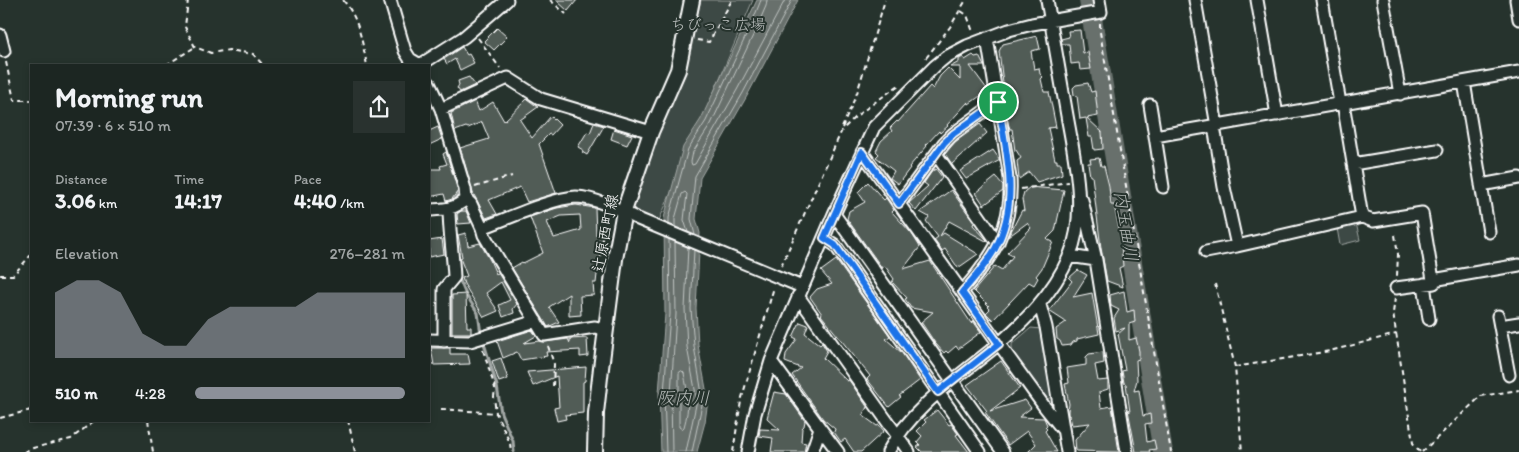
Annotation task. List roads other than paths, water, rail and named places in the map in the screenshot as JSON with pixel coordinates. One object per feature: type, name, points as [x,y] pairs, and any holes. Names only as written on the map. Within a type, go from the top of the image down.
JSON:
[{"type":"main road","name":"辻原西町線","points":[[595,452],[596,413],[624,211],[651,132],[678,70],[692,0]]},
{"type":"street","points":[[390,0],[405,50],[410,59],[418,64]]},
{"type":"street","points":[[422,64],[472,31],[507,0]]},
{"type":"street","points":[[888,452],[898,435],[938,392],[999,344],[1040,305],[1069,256],[1078,212],[1047,0]]},
{"type":"street","points":[[748,452],[755,414],[771,361],[874,126],[946,57],[981,37],[1050,20],[1100,12],[1099,0]]},
{"type":"street","points":[[1196,0],[1224,187],[1237,246]]},
{"type":"street","points":[[1257,0],[1277,115]]},
{"type":"street","points":[[1322,0],[1362,217]]},
{"type":"street","points":[[1384,0],[1400,94]]},
{"type":"street","points":[[0,35],[4,51]]},
{"type":"street","points":[[962,292],[982,269],[998,243],[1007,219],[1011,191],[998,102],[981,37]]},
{"type":"street","points":[[1155,136],[1519,72]]},
{"type":"street","points":[[441,109],[508,78],[541,99],[651,132]]},
{"type":"street","points":[[1464,82],[1489,232]]},
{"type":"street","points":[[430,85],[441,109],[457,202],[449,235],[453,251],[454,277],[444,289],[444,341]]},
{"type":"street","points":[[899,204],[953,134],[998,102]]},
{"type":"street","points":[[1150,105],[1163,187]]},
{"type":"street","points":[[1353,164],[1437,150]]},
{"type":"street","points":[[862,152],[1063,430]]},
{"type":"street","points":[[936,154],[998,243]]},
{"type":"street","points":[[1072,178],[1096,260],[1127,452]]},
{"type":"street","points":[[1481,185],[1519,178]]},
{"type":"street","points":[[482,228],[557,201],[578,197],[609,205],[638,219],[777,276],[800,292],[909,452]]},
{"type":"street","points":[[430,210],[457,202],[471,204],[484,235],[544,335],[595,327],[606,330]]},
{"type":"street","points":[[1206,252],[1362,217],[1373,221],[1422,213],[1429,282],[1429,319]]},
{"type":"street","points":[[834,214],[1003,452]]},
{"type":"street","points":[[824,238],[835,245],[980,452]]},
{"type":"street","points":[[1069,256],[1096,260]]},
{"type":"street","points":[[1396,288],[1519,265]]},
{"type":"street","points":[[1040,305],[1046,327],[1067,452]]},
{"type":"street","points":[[430,340],[470,341],[536,321]]},
{"type":"street","points":[[1509,375],[1499,321],[1519,323]]},
{"type":"street","points":[[771,361],[838,452]]},
{"type":"street","points":[[812,452],[820,428]]},
{"type":"water","name":"阪内川","points":[[757,0],[798,0],[747,96],[700,178],[696,219],[700,233],[696,308],[698,345],[708,400],[705,422],[697,452],[661,452],[659,393],[665,314],[664,218],[683,147],[701,119]]},
{"type":"waterway","name":"内玉曲川","points":[[1089,0],[1163,452]]},
{"type":"waterway","points":[[392,27],[400,52]]},
{"type":"waterway","points":[[453,203],[460,189]]},
{"type":"waterway","points":[[458,276],[466,295],[478,313],[481,334]]},
{"type":"waterway","points":[[483,340],[497,386],[501,413],[513,441],[514,452]]},
{"type":"park label","name":"ちびっこ広場","points":[[718,24]]}]
